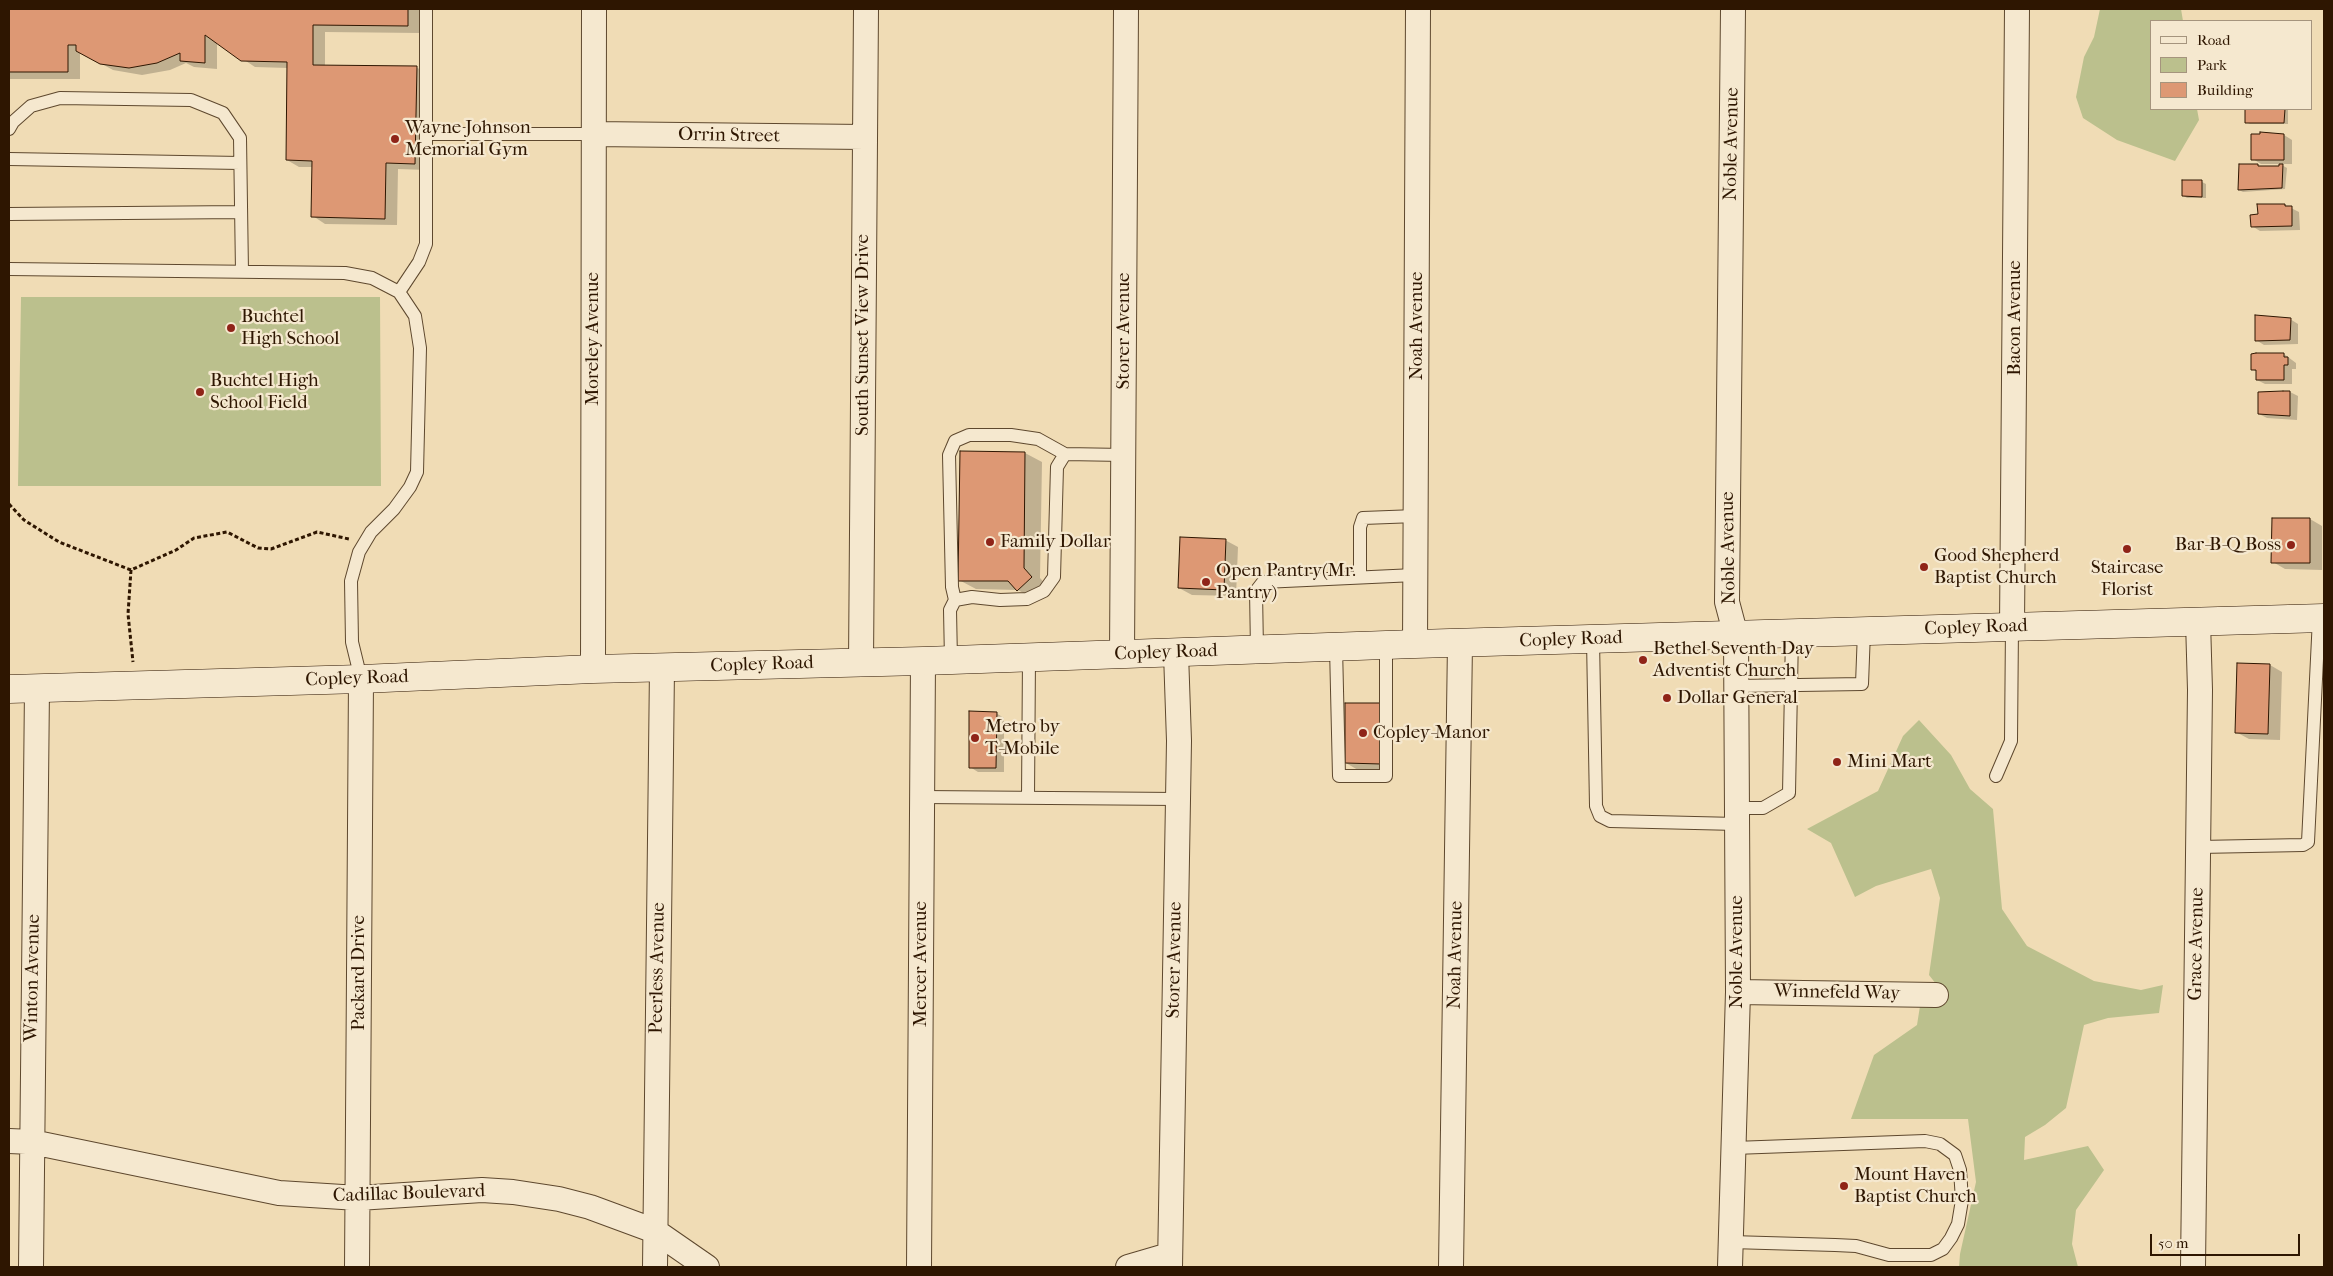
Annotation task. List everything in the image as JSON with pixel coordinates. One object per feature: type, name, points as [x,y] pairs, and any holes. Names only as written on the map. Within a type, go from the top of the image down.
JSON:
[{"type":"main road","name":"Copley Road","points":[[9,689],[361,679],[593,669],[923,661],[1415,644],[2321,618]]},
{"type":"street","name":"Moreley Avenue","points":[[593,669],[594,9]]},
{"type":"street","name":"South Sunset View Drive","points":[[861,662],[866,9]]},
{"type":"street","name":"Storer Avenue","points":[[1122,654],[1126,9]]},
{"type":"street","name":"Noah Avenue","points":[[1415,644],[1418,9]]},
{"type":"street","name":"Noble Avenue","points":[[1730,1267],[1738,992],[1736,636],[1727,602],[1733,9]]},
{"type":"street","name":"Bacon Avenue","points":[[2012,626],[2018,9]]},
{"type":"street","name":"Orrin Street","points":[[593,134],[864,137]]},
{"type":"street","name":"Grace Avenue","points":[[2193,1267],[2200,690],[2198,621]]},
{"type":"street","name":"Noah Avenue","points":[[1451,1267],[1460,643]]},
{"type":"street","name":"Storer Avenue","points":[[1169,1261],[1179,741],[1176,653]]},
{"type":"street","name":"Mercer Avenue","points":[[919,1267],[923,661]]},
{"type":"street","name":"Peerless Avenue","points":[[655,1267],[662,668]]},
{"type":"street","name":"Packard Drive","points":[[357,1267],[361,679]]},
{"type":"street","name":"Winton Avenue","points":[[31,1267],[20,1141],[37,688]]},
{"type":"street","name":"Winnefeld Way","points":[[1738,992],[1936,995]]},
{"type":"street","name":"Cadillac Boulevard","points":[[20,1141],[279,1194],[358,1198],[482,1190],[513,1192],[575,1203],[656,1231],[707,1267]]},
{"type":"street","points":[[1128,1267],[1169,1261]]},
{"type":"lane","points":[[399,292],[419,262],[426,244],[426,9]]},
{"type":"lane","points":[[9,129],[13,122],[30,106],[60,98],[191,100],[223,113],[240,138],[242,272]]},
{"type":"lane","points":[[426,134],[593,134]]},
{"type":"lane","points":[[9,159],[240,163]]},
{"type":"lane","points":[[9,214],[241,212]]},
{"type":"lane","points":[[9,269],[345,273],[372,278],[399,292],[415,316],[420,348],[417,472],[410,487],[394,509],[371,532],[359,552],[351,581],[352,642],[361,679]]},
{"type":"lane","points":[[951,660],[950,610],[956,600],[952,587],[949,455],[956,441],[969,435],[1011,435],[1038,439],[1065,454],[1124,455]]},
{"type":"lane","points":[[956,600],[972,597],[1000,600],[1027,599],[1044,591],[1054,577],[1057,467],[1065,454]]},
{"type":"lane","points":[[1360,577],[1360,527],[1363,518],[1416,516]]},
{"type":"lane","points":[[1257,650],[1256,591],[1263,582],[1415,574]]},
{"type":"lane","points":[[2198,847],[2303,845],[2308,842],[2319,720],[2321,618]]},
{"type":"lane","points":[[1996,776],[2011,741],[2012,626]]},
{"type":"lane","points":[[1736,686],[1791,687],[1862,684],[1864,631]]},
{"type":"lane","points":[[1593,640],[1596,806],[1600,816],[1610,821],[1737,816],[1763,808],[1789,793],[1792,634]]},
{"type":"lane","points":[[1336,647],[1338,776],[1386,776],[1386,645]]},
{"type":"lane","points":[[1028,798],[1030,657]]},
{"type":"lane","points":[[922,797],[1178,799]]},
{"type":"lane","points":[[1731,1242],[1835,1244],[1856,1246],[1889,1255],[1931,1255],[1943,1248],[1951,1238],[1958,1224],[1962,1200],[1960,1170],[1955,1155],[1940,1144],[1925,1141],[1734,1148]]},
{"type":"path","points":[[9,504],[24,520],[59,542],[131,570],[176,550],[194,538],[227,532],[258,548],[271,549],[317,532],[344,537],[364,544]]},
{"type":"path","points":[[131,570],[128,614],[133,649],[133,685]]},
{"type":"green space","points":[[2100,9],[2181,9],[2183,20],[2150,20],[2150,110],[2197,110],[2199,120],[2175,161],[2117,140],[2083,118],[2076,97],[2084,57],[2094,37]]},
{"type":"green space","name":"Buchtel High School Field","points":[[21,297],[380,297],[381,486],[18,486]]},
{"type":"green space","points":[[1919,720],[1951,755],[1970,789],[1993,809],[2002,909],[2027,946],[2094,981],[2141,990],[2163,985],[2159,1013],[2108,1018],[2084,1025],[2066,1108],[2045,1125],[2025,1137],[2024,1160],[2088,1146],[2104,1170],[2076,1210],[2072,1244],[2078,1267],[1959,1267],[1960,1254],[1976,1182],[1968,1119],[1851,1119],[1874,1055],[1917,1025],[1920,1006],[1946,1004],[1940,989],[1929,975],[1940,898],[1931,869],[1876,886],[1855,897],[1831,843],[1807,829],[1878,791],[1903,736]]},
{"type":"building","points":[[9,9],[408,9],[408,26],[313,25],[313,65],[417,66],[415,164],[386,163],[385,219],[311,217],[312,161],[286,160],[287,62],[241,61],[205,35],[205,63],[180,61],[180,53],[157,63],[129,68],[100,64],[76,51],[76,45],[68,45],[68,72],[9,72]]},
{"type":"building","points":[[2245,110],[2285,110],[2284,123],[2245,123]]},
{"type":"building","points":[[2260,132],[2284,134],[2284,160],[2251,160],[2251,134],[2260,134]]},
{"type":"building","points":[[2239,164],[2279,166],[2279,164],[2283,164],[2282,188],[2238,190]]},
{"type":"building","points":[[2182,180],[2202,180],[2202,197],[2182,196]]},
{"type":"building","points":[[2257,204],[2285,204],[2285,206],[2292,206],[2292,226],[2251,227],[2250,215],[2258,214]]},
{"type":"building","points":[[2255,315],[2291,318],[2290,340],[2255,341]]},
{"type":"building","points":[[2284,353],[2284,357],[2288,357],[2288,365],[2284,365],[2284,380],[2256,380],[2256,370],[2251,370],[2251,354]]},
{"type":"building","points":[[2290,391],[2290,416],[2258,414],[2258,392]]},
{"type":"building","points":[[960,451],[1025,452],[1024,568],[1032,577],[1017,591],[1008,581],[958,581]]},
{"type":"building","points":[[2272,518],[2310,518],[2310,563],[2271,563]]},
{"type":"building","points":[[1180,537],[1226,539],[1224,590],[1178,588]]},
{"type":"building","points":[[2237,663],[2270,664],[2268,734],[2235,733]]},
{"type":"building","name":"Copley-Manor","points":[[1345,703],[1381,703],[1381,764],[1345,763]]},
{"type":"building","points":[[969,711],[997,712],[996,768],[969,768]]},
{"type":"place","name":"Wayne Johnson Memorial Gym","points":[[395,139]]},
{"type":"place","name":"Buchtel High School","points":[[231,328]]},
{"type":"place","name":"Buchtel High School Field","points":[[200,392]]},
{"type":"place","name":"Family Dollar","points":[[990,542]]},
{"type":"place","name":"Bar-B-Q Boss","points":[[2291,545]]},
{"type":"place","name":"Staircase Florist","points":[[2127,549]]},
{"type":"place","name":"Good Shepherd Baptist Church","points":[[1924,567]]},
{"type":"place","name":"Open Pantry(Mr. Pantry)","points":[[1206,582]]},
{"type":"place","name":"Bethel Seventh Day Adventist Church","points":[[1643,660]]},
{"type":"place","name":"Dollar General","points":[[1667,698]]},
{"type":"place","name":"Copley-Manor","points":[[1363,733]]},
{"type":"place","name":"Metro by T-Mobile","points":[[975,738]]},
{"type":"place","name":"Mini Mart","points":[[1837,762]]},
{"type":"place","name":"Mount Haven Baptist Church","points":[[1844,1186]]}]
